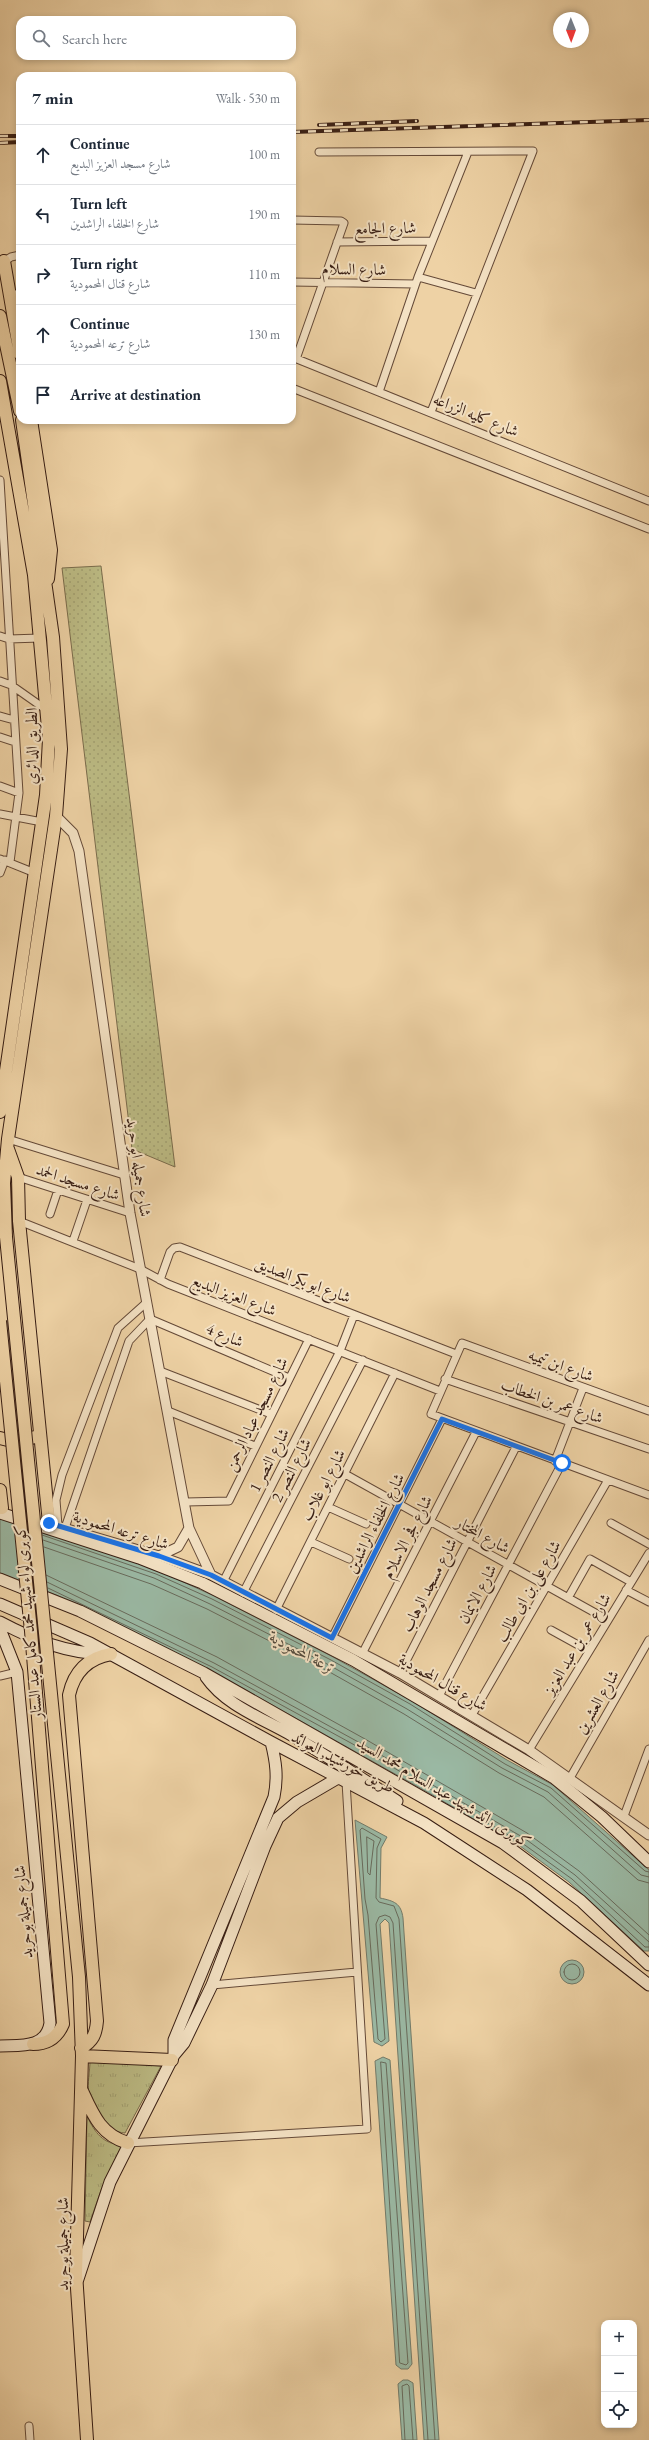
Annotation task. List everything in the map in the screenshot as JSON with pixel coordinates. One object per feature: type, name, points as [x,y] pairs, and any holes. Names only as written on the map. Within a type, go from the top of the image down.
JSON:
[{"type":"main road","points":[[2,263],[15,294],[16,306]]},
{"type":"main road","points":[[0,316],[16,392]]},
{"type":"main road","name":"الطريق الدائري","points":[[0,381],[34,575],[48,711],[48,767],[42,822],[1,1094],[0,1112]]},
{"type":"main road","name":"الطريق الدائري","points":[[8,1142],[56,816],[60,769],[60,716],[53,637],[23,424]]},
{"type":"main road","points":[[32,424],[51,550],[50,570],[46,590]]},
{"type":"main road","points":[[8,1142],[18,1177],[19,1221],[40,1434],[57,1526]]},
{"type":"main road","name":"كوبرى لواء شهيد محمد كامل عبد الستار","points":[[8,1142],[4,1183],[6,1237],[72,1907],[82,2052]]},
{"type":"main road","name":"كوبرى لواء شهيد محمد كامل عبد الستار","points":[[0,1321],[31,1631],[63,2024],[55,2038],[49,2042],[33,2044]]},
{"type":"main road","points":[[0,1438],[16,1442],[29,1440],[40,1434]]},
{"type":"main road","points":[[0,1490],[1,1509],[139,1558],[202,1583],[352,1660],[554,1778],[602,1817],[649,1862]]},
{"type":"main road","points":[[0,1579],[80,1611],[204,1673],[226,1698],[382,1791],[424,1823]]},
{"type":"main road","name":"طريق خورشيد, العوائد","points":[[0,1604],[51,1625],[111,1654],[271,1742],[424,1823],[527,1890],[649,1985]]},
{"type":"main road","points":[[0,1622],[59,1648],[85,1653],[111,1654]]},
{"type":"main road","name":"شارع جميلة بوحريد","points":[[0,1629],[18,1672],[50,2023],[45,2036],[33,2044]]},
{"type":"main road","points":[[82,2052],[94,2037],[97,2021],[69,1695],[73,1680],[81,1669],[92,1660],[111,1654]]},
{"type":"main road","name":"كوبرى رائد شهيد عبد السلام محمد السيد","points":[[204,1673],[503,1843],[581,1901],[645,1957],[649,1965]]},
{"type":"main road","points":[[173,2057],[174,2040],[274,1797],[277,1780],[276,1763],[271,1742]]},
{"type":"main road","points":[[76,2284],[110,2182],[128,2143],[173,2057],[184,2043],[212,1985],[265,1846],[278,1818],[297,1802],[342,1780]]},
{"type":"main road","points":[[267,1812],[278,1818]]},
{"type":"main road","points":[[0,2046],[33,2044]]},
{"type":"main road","points":[[82,2052],[173,2057]]},
{"type":"main road","name":"شارع جميلة بوحريد","points":[[82,2052],[76,2284],[87,2440]]},
{"type":"main road","points":[[80,2088],[102,2128],[116,2139],[128,2143]]},
{"type":"street","points":[[319,152],[533,151],[476,293],[431,412]]},
{"type":"street","points":[[379,392],[415,284],[468,152]]},
{"type":"street","points":[[296,220],[342,221],[344,224],[296,353]]},
{"type":"street","name":"شارع الجامع","points":[[337,242],[432,241]]},
{"type":"street","points":[[2,263],[16,257]]},
{"type":"street","points":[[418,277],[476,293]]},
{"type":"street","name":"شارع السلام","points":[[296,282],[415,284]]},
{"type":"street","name":"شارع كليه الزراعه","points":[[296,359],[649,501]]},
{"type":"street","points":[[296,390],[649,529]]},
{"type":"street","points":[[0,480],[2,561],[7,601],[8,639],[19,793],[16,818],[5,861],[0,873]]},
{"type":"street","points":[[0,598],[7,601]]},
{"type":"street","points":[[0,636],[8,639],[40,638]]},
{"type":"street","points":[[0,681],[11,685],[48,711]]},
{"type":"street","points":[[0,716],[14,720]]},
{"type":"street","points":[[0,737],[16,742]]},
{"type":"street","points":[[0,786],[19,793]]},
{"type":"street","points":[[0,814],[42,822]]},
{"type":"street","name":"شارع جميله ابو حريد","points":[[56,816],[73,833],[79,851],[124,1175],[140,1270],[186,1502],[189,1528],[211,1575]]},
{"type":"street","points":[[5,861],[35,873]]},
{"type":"street","points":[[8,1142],[124,1175]]},
{"type":"street","name":"شارع مسجد الحمد","points":[[18,1177],[130,1213]]},
{"type":"street","points":[[50,1214],[58,1190]]},
{"type":"street","points":[[73,1241],[87,1200]]},
{"type":"street","name":"شارع العزيز البديع","points":[[19,1221],[73,1241],[160,1280],[440,1391]]},
{"type":"street","name":"شارع ابو بكر الصديق","points":[[160,1280],[170,1252],[174,1248],[180,1248],[456,1354]]},
{"type":"street","points":[[57,1526],[56,1500],[62,1475],[118,1328],[147,1302]]},
{"type":"street","name":"شارع النصر 1","points":[[223,1582],[340,1351],[354,1315]]},
{"type":"street","points":[[57,1526],[129,1341],[150,1319]]},
{"type":"street","name":"شارع 4","points":[[150,1319],[289,1378]]},
{"type":"street","name":"شارع مسجد عباد الرحمن","points":[[186,1502],[230,1501],[255,1446],[309,1339]]},
{"type":"street","name":"شارع ابن تيميه","points":[[456,1354],[463,1343],[649,1411]]},
{"type":"street","points":[[456,1354],[431,1412],[433,1416],[649,1495]]},
{"type":"street","name":"شارع النصر 2","points":[[244,1593],[363,1360]]},
{"type":"street","points":[[160,1371],[271,1414]]},
{"type":"street","name":"شارع ابو غلاب","points":[[276,1610],[395,1373]]},
{"type":"street","name":"شارع عمر بن الخطاب","points":[[445,1379],[649,1450]]},
{"type":"street","name":"شارع الايمان","points":[[439,1696],[508,1565],[559,1462],[570,1422],[583,1388]]},
{"type":"street","points":[[168,1411],[255,1446]]},
{"type":"street","name":"شارع الخلفاء الراشدين","points":[[332,1638],[442,1419]]},
{"type":"street","name":"شارع فجر الاسلام","points":[[362,1654],[476,1432]]},
{"type":"street","name":"شارع مسجد الوهاب","points":[[400,1673],[516,1447]]},
{"type":"street","name":"شارع المختار","points":[[344,1474],[608,1620]]},
{"type":"street","name":"شارع على بن ابى طالب","points":[[472,1715],[608,1480]]},
{"type":"street","points":[[328,1507],[366,1524]]},
{"type":"street","name":"شارع ترعه المحمودية","points":[[1,1509],[159,1556],[211,1575]]},
{"type":"street","points":[[611,1523],[649,1544]]},
{"type":"street","points":[[159,1556],[172,1552],[178,1547],[189,1528]]},
{"type":"street","points":[[311,1542],[349,1559]]},
{"type":"street","name":"شارع عمر بن عبد العزيز","points":[[529,1750],[649,1553]]},
{"type":"street","points":[[568,1598],[590,1559],[631,1582]]},
{"type":"street","name":"شارع قنال المحمودية","points":[[211,1575],[400,1673],[472,1715],[529,1750],[649,1835]]},
{"type":"street","points":[[626,1590],[649,1602]]},
{"type":"street","points":[[551,1630],[589,1651]]},
{"type":"street","name":"شارع العشرين","points":[[570,1778],[649,1640]]},
{"type":"street","points":[[0,1676],[18,1672]]},
{"type":"street","points":[[624,1816],[649,1749]]},
{"type":"street","points":[[128,2143],[367,2129],[357,1972],[342,1780]]},
{"type":"street","points":[[212,1985],[357,1972]]},
{"type":"street","points":[[29,2426],[30,2440]]},
{"type":"green space","points":[[101,566],[175,1167],[132,1149],[62,568]]},
{"type":"green space","points":[[90,2061],[161,2066],[125,2133],[118,2132],[107,2125],[94,2107],[88,2089]]},
{"type":"green space","points":[[87,2116],[93,2128],[100,2136],[105,2140],[122,2145],[101,2190],[90,2222],[85,2221]]},
{"type":"water","name":"ترعة المحمودية","points":[[0,1516],[157,1570],[214,1596],[333,1657],[412,1701],[507,1760],[553,1785],[649,1870],[649,1951],[644,1951],[569,1882],[520,1846],[429,1793],[210,1670],[56,1595],[0,1575]]},
{"type":"water","points":[[355,1820],[387,1837],[381,1848],[380,1898],[389,1900],[399,1906],[403,1918],[439,2440],[424,2440],[389,1923],[385,1919],[380,1924],[389,2041],[382,2046],[374,2042]]},
{"type":"water","points":[[567,1960],[577,1960],[584,1967],[584,1977],[577,1984],[567,1984],[560,1977],[560,1967]]},
{"type":"water","points":[[383,2057],[390,2060],[412,2364],[408,2369],[401,2369],[396,2365],[375,2061]]},
{"type":"water","points":[[403,2380],[408,2380],[413,2383],[417,2440],[402,2440],[398,2384]]},
{"type":"railway","points":[[296,132],[649,120]]},
{"type":"railway","points":[[319,125],[417,121]]},
{"type":"railway","points":[[0,136],[16,136]]},
{"type":"railway","points":[[0,143],[16,142]]},
{"type":"route","points":[[49,1523],[88,1536],[159,1556],[211,1575],[332,1638],[442,1419],[562,1463]]}]
